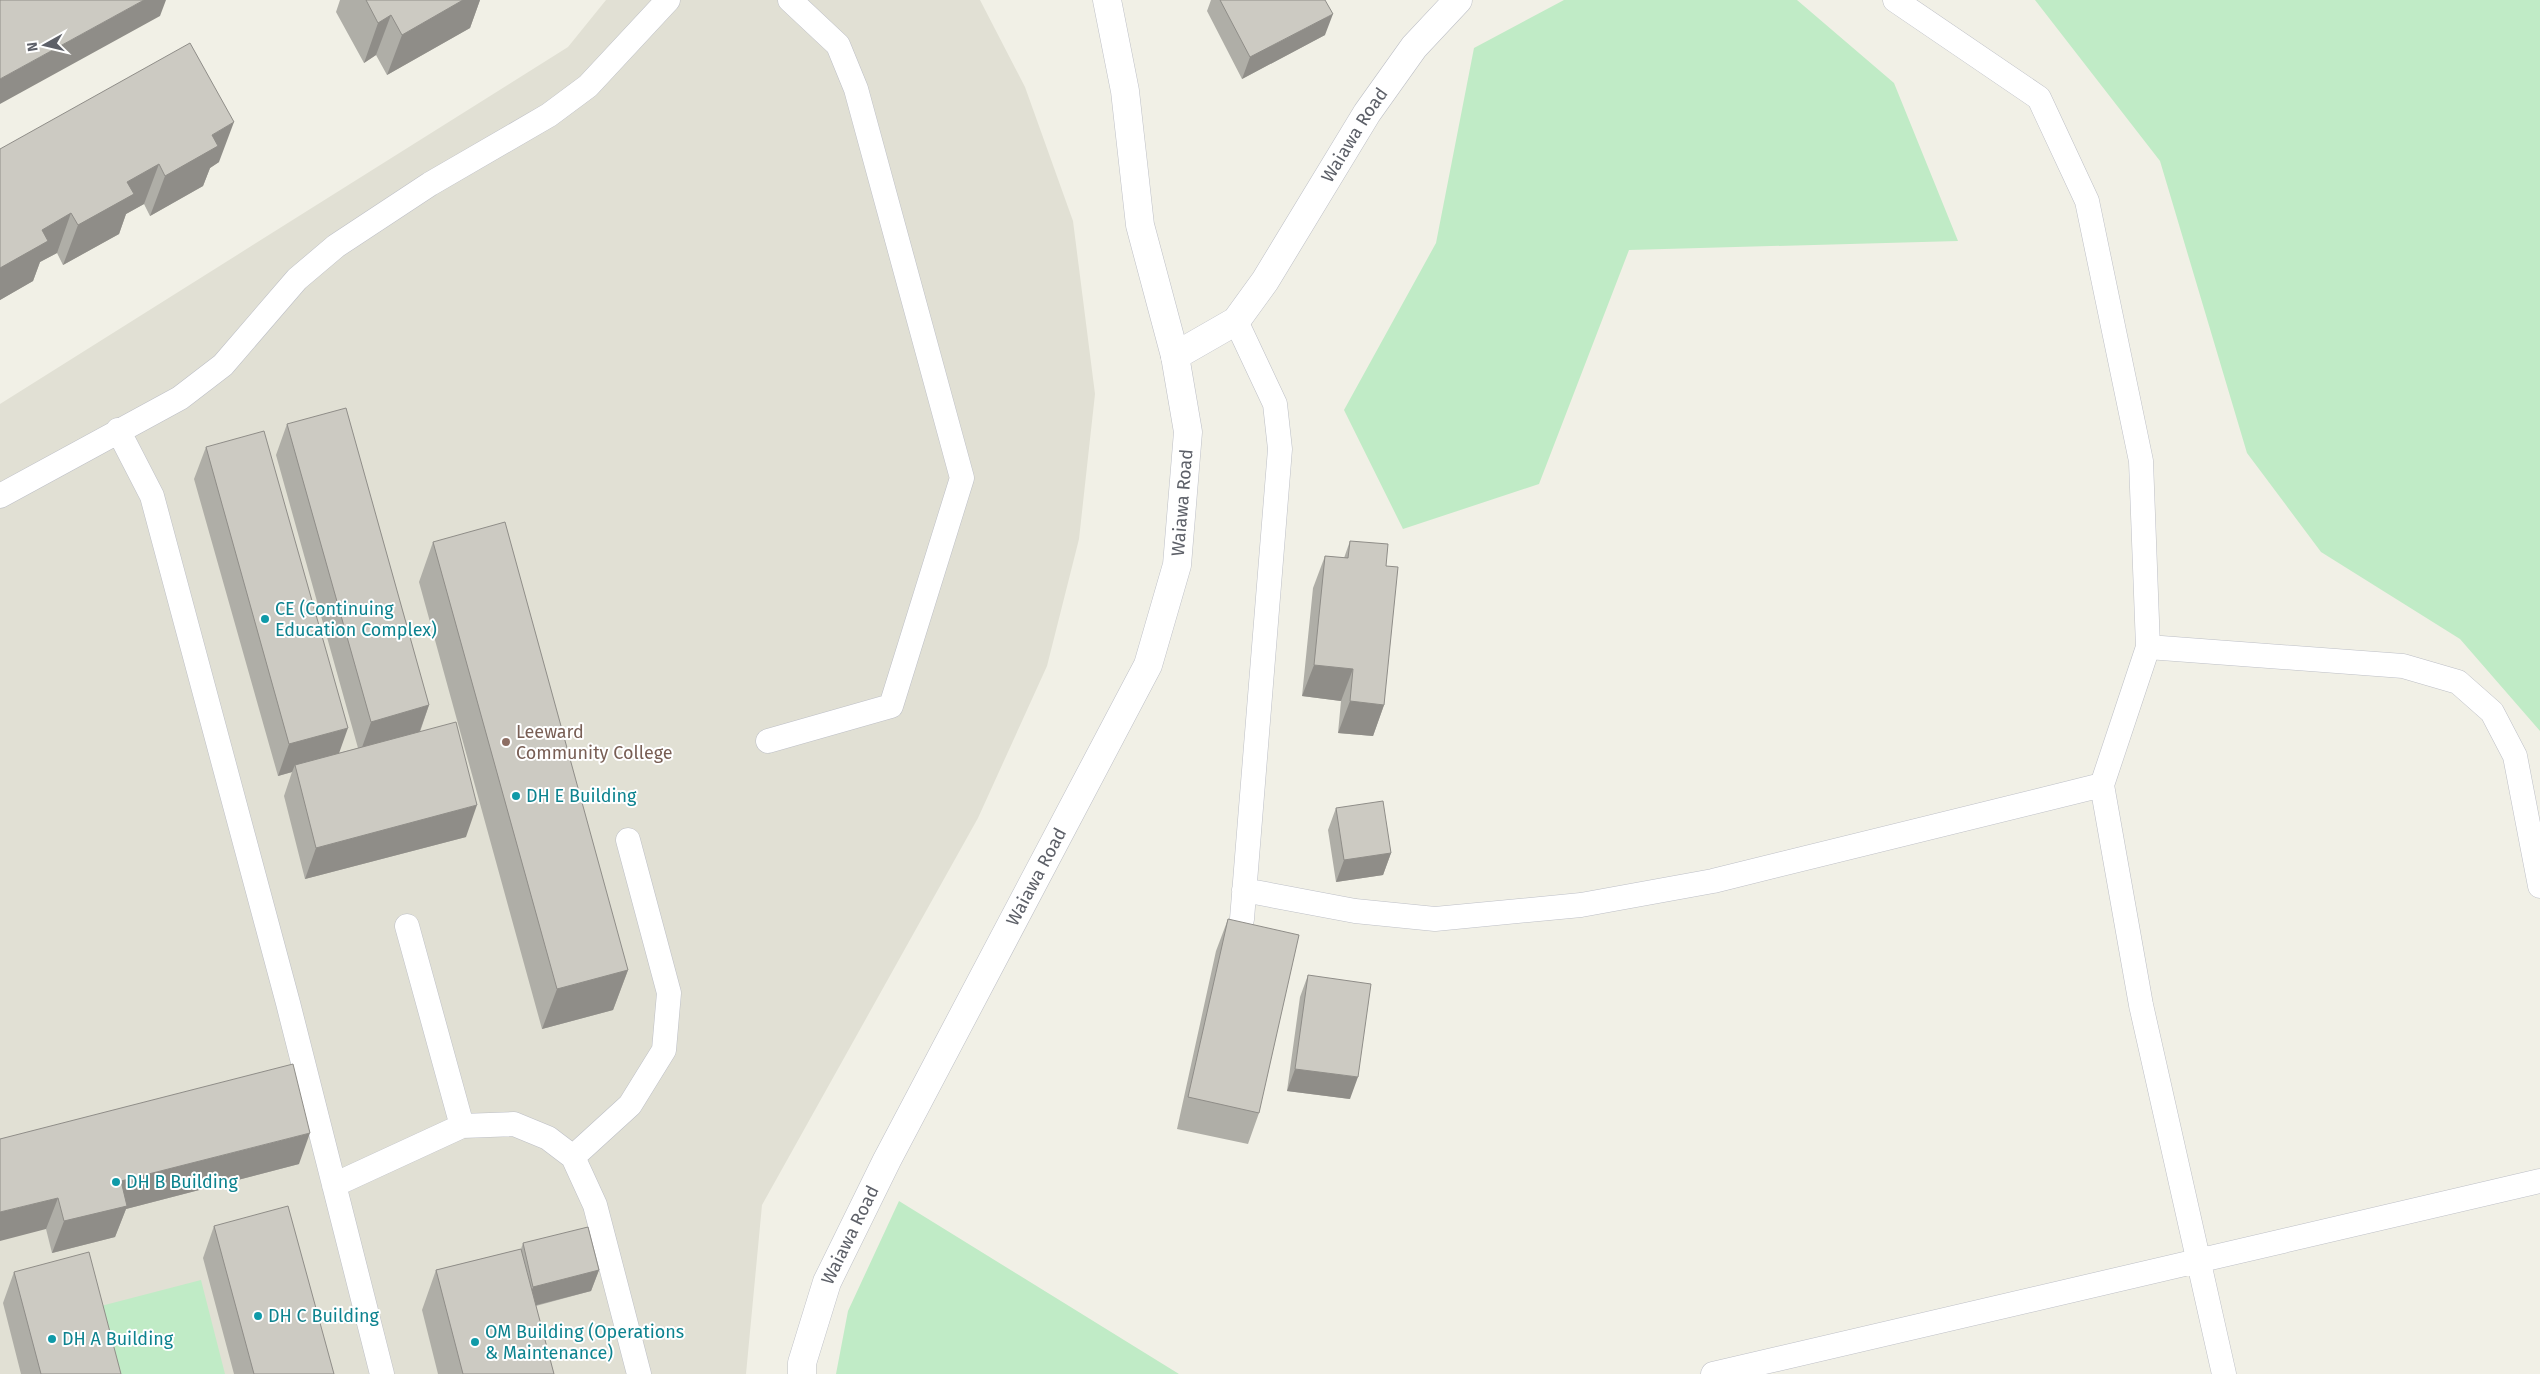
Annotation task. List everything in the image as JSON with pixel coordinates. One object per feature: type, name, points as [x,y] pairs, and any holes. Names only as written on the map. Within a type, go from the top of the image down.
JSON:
[{"type":"street","name":"Waiawa Road","points":[[802,1374],[802,1363],[831,1273],[887,1160],[1148,666],[1177,565],[1188,432],[1175,356],[1140,224],[1125,91],[1107,0]]},
{"type":"street","name":"Waiawa Road","points":[[1175,356],[1236,321],[1265,281],[1367,113],[1414,48],[1458,0]]},
{"type":"lane","points":[[0,496],[118,430],[180,398],[223,365],[297,279],[336,246],[430,184],[549,115],[588,86],[668,0]]},
{"type":"lane","points":[[768,741],[891,706],[962,478],[856,89],[838,45],[790,0]]},
{"type":"lane","points":[[1896,0],[2039,98],[2087,202],[2140,462],[2148,648],[2102,785],[2141,1005],[2224,1374]]},
{"type":"lane","points":[[1236,321],[1275,404],[1280,449],[1242,919]]},
{"type":"lane","points":[[118,430],[152,496],[285,993],[382,1374]]},
{"type":"lane","points":[[2148,648],[2403,666],[2458,682],[2492,712],[2515,756],[2540,886]]},
{"type":"lane","points":[[1244,890],[1355,911],[1434,919],[1581,905],[1713,881],[2102,785]]},
{"type":"lane","points":[[573,1157],[630,1105],[664,1050],[669,993],[628,840]]},
{"type":"lane","points":[[407,926],[462,1126]]},
{"type":"lane","points":[[334,1185],[462,1126],[514,1124],[548,1138],[573,1157],[595,1205],[639,1374]]},
{"type":"lane","points":[[1713,1374],[2540,1181]]},
{"type":"shaded area","name":"Leeward Community College","points":[[606,0],[980,0],[1025,87],[1073,221],[1095,394],[1079,539],[1047,666],[978,818],[762,1205],[746,1374],[0,1374],[0,404],[568,47]]},
{"type":"green space","points":[[1564,0],[1797,0],[1894,83],[1958,241],[1629,250],[1539,484],[1403,529],[1344,410],[1436,243],[1474,48]]},
{"type":"green space","points":[[2035,0],[2540,0],[2540,731],[2460,639],[2321,552],[2247,453],[2160,161]]},
{"type":"green space","points":[[899,1201],[1179,1374],[836,1374],[848,1311]]},
{"type":"green space","points":[[201,1280],[225,1374],[114,1374],[97,1307]]},
{"type":"building","points":[[0,0],[144,0],[0,79]]},
{"type":"building","points":[[366,0],[463,0],[402,35],[391,15],[378,23]]},
{"type":"building","points":[[1220,0],[1325,0],[1333,14],[1250,57]]},
{"type":"building","points":[[190,43],[234,122],[212,135],[218,146],[165,176],[159,164],[127,182],[134,194],[78,225],[71,213],[42,230],[48,241],[0,268],[0,149]]},
{"type":"building","name":"CE (Continuing Education Complex)","points":[[346,408],[429,705],[371,722],[287,424]]},
{"type":"building","name":"CE (Continuing Education Complex)","points":[[264,431],[348,728],[289,744],[206,447]]},
{"type":"building","name":"DH E Building","points":[[505,522],[628,970],[557,989],[433,542]]},
{"type":"building","points":[[1350,541],[1388,544],[1386,566],[1398,567],[1384,705],[1350,701],[1353,669],[1314,665],[1325,556],[1348,558]]},
{"type":"building","points":[[456,722],[477,805],[316,848],[295,765]]},
{"type":"building","points":[[1383,801],[1391,853],[1344,860],[1336,808]]},
{"type":"building","points":[[1228,919],[1299,935],[1259,1113],[1188,1097]]},
{"type":"building","points":[[1308,975],[1371,984],[1358,1077],[1295,1069]]},
{"type":"building","name":"DH B Building","points":[[293,1064],[310,1133],[121,1181],[127,1206],[64,1221],[58,1198],[0,1212],[0,1139]]},
{"type":"building","name":"DH C Building","points":[[288,1206],[334,1374],[254,1374],[214,1226]]},
{"type":"building","points":[[588,1227],[599,1270],[533,1287],[523,1243]]},
{"type":"building","points":[[521,1249],[554,1374],[463,1374],[436,1270]]},
{"type":"building","points":[[89,1252],[121,1374],[41,1374],[14,1272]]},
{"type":"place","name":"CE (Continuing Education Complex)","points":[[265,619]]},
{"type":"place","name":"Leeward Community College","points":[[506,742]]},
{"type":"place","name":"DH E Building","points":[[516,796]]},
{"type":"place","name":"DH B Building","points":[[116,1182]]},
{"type":"place","name":"DH C Building","points":[[258,1316]]},
{"type":"place","name":"DH A Building","points":[[52,1339]]},
{"type":"place","name":"OM Building (Operations & Maintenance)","points":[[475,1342]]}]
